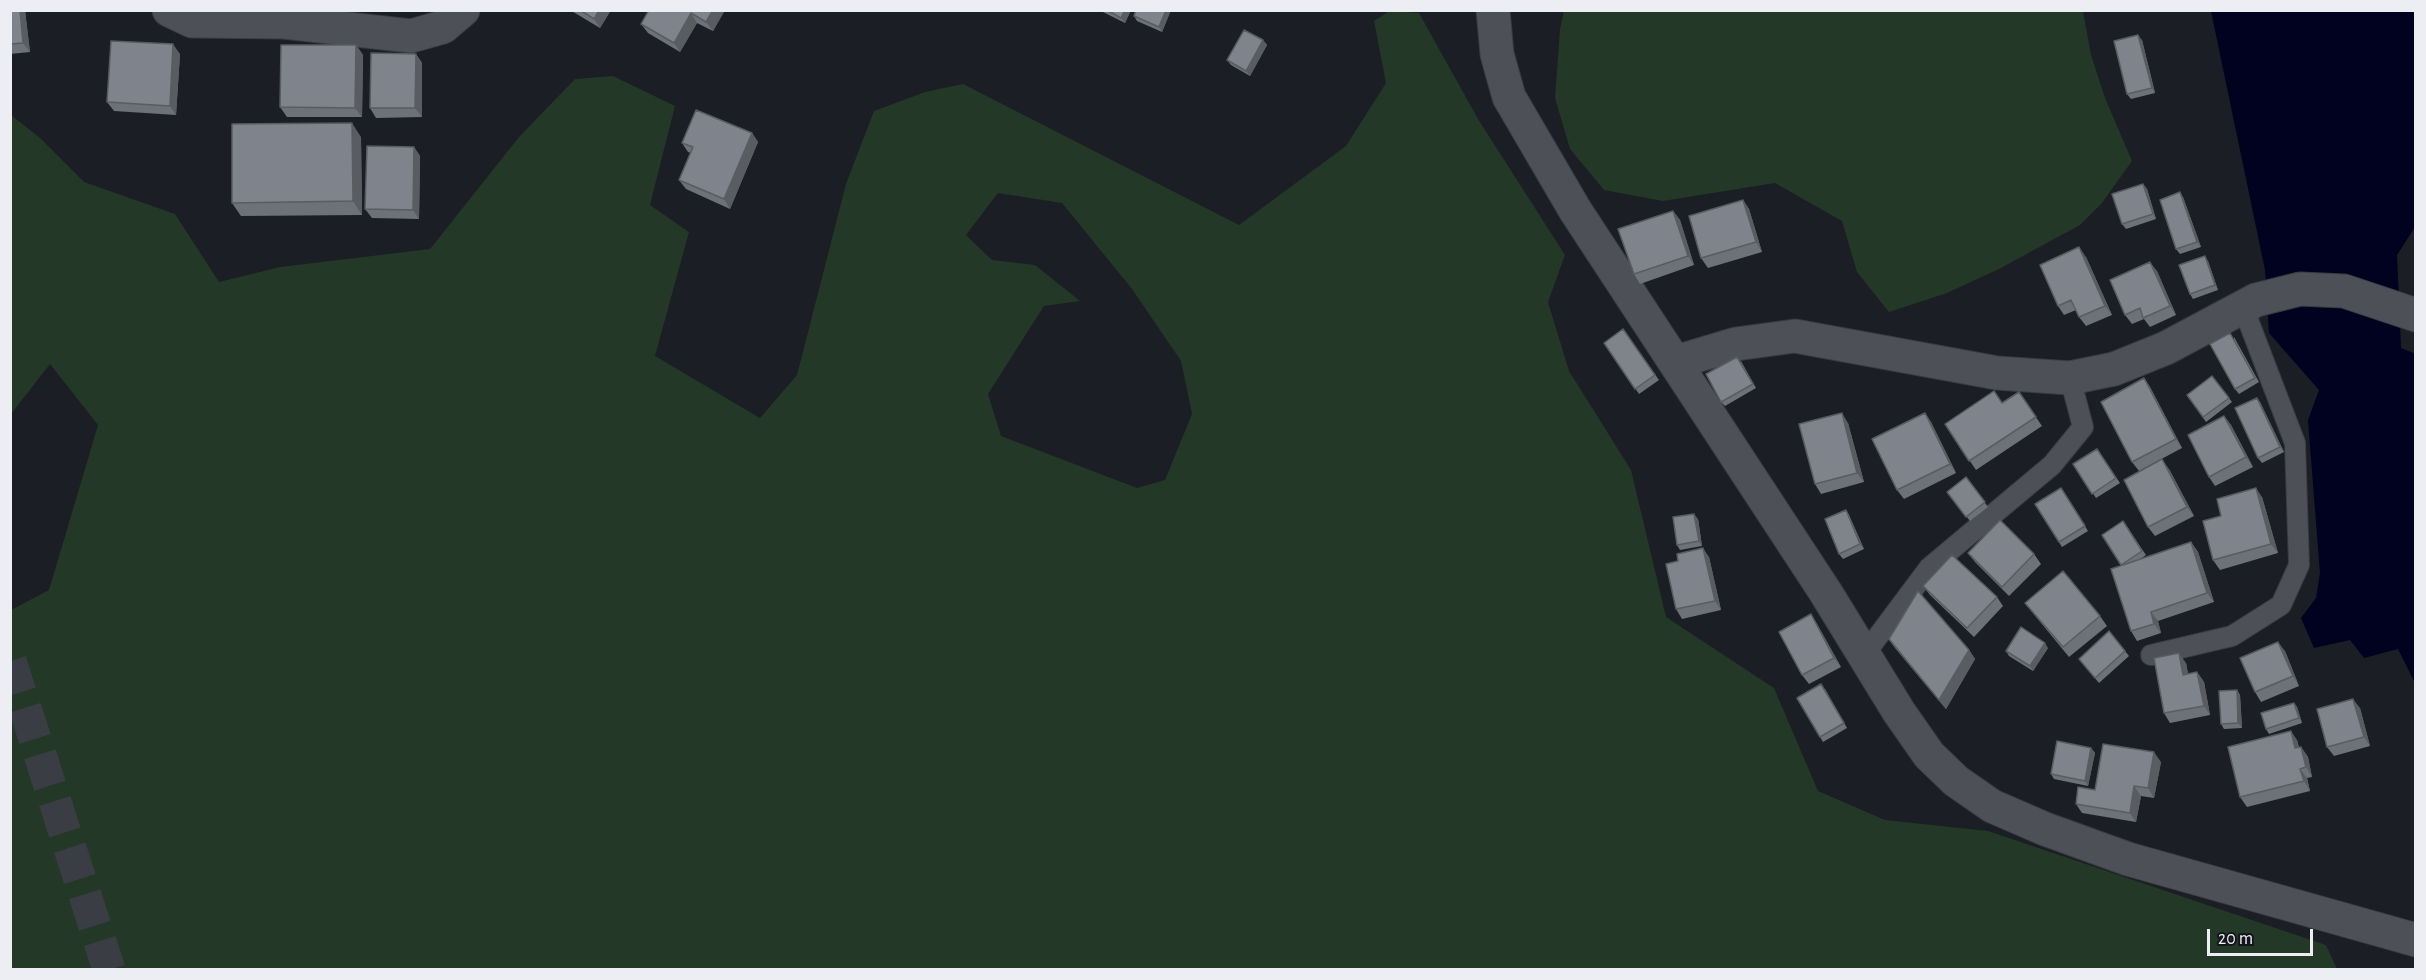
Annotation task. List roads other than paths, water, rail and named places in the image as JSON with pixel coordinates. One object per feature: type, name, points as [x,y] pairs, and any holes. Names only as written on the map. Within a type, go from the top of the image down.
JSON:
[{"type":"street","points":[[169,10],[192,21],[284,22],[411,36],[443,27],[463,10]]},
{"type":"street","points":[[1493,10],[1497,54],[1509,97],[1575,210],[1676,362],[1899,712],[1929,755],[1956,781],[1992,806],[2045,830],[2128,859],[2415,940]]},
{"type":"street","points":[[1676,362],[1736,344],[1795,336],[1997,373],[2070,378],[2114,369],[2166,348],[2249,304],[2300,289],[2344,291],[2411,313]]},
{"type":"lane","points":[[2151,655],[2232,636],[2281,605],[2299,566],[2295,443],[2249,304]]},
{"type":"lane","points":[[1864,655],[1929,568],[2052,465],[2083,427],[2070,378]]},
{"type":"water","points":[[2211,11],[2415,11],[2415,227],[2397,255],[2401,348],[2416,354],[2415,683],[2398,649],[2364,658],[2350,640],[2314,648],[2301,618],[2316,598],[2320,573],[2308,420],[2319,390],[2269,333],[2265,270]]},
{"type":"tunnel","points":[[10,661],[109,970]]}]
